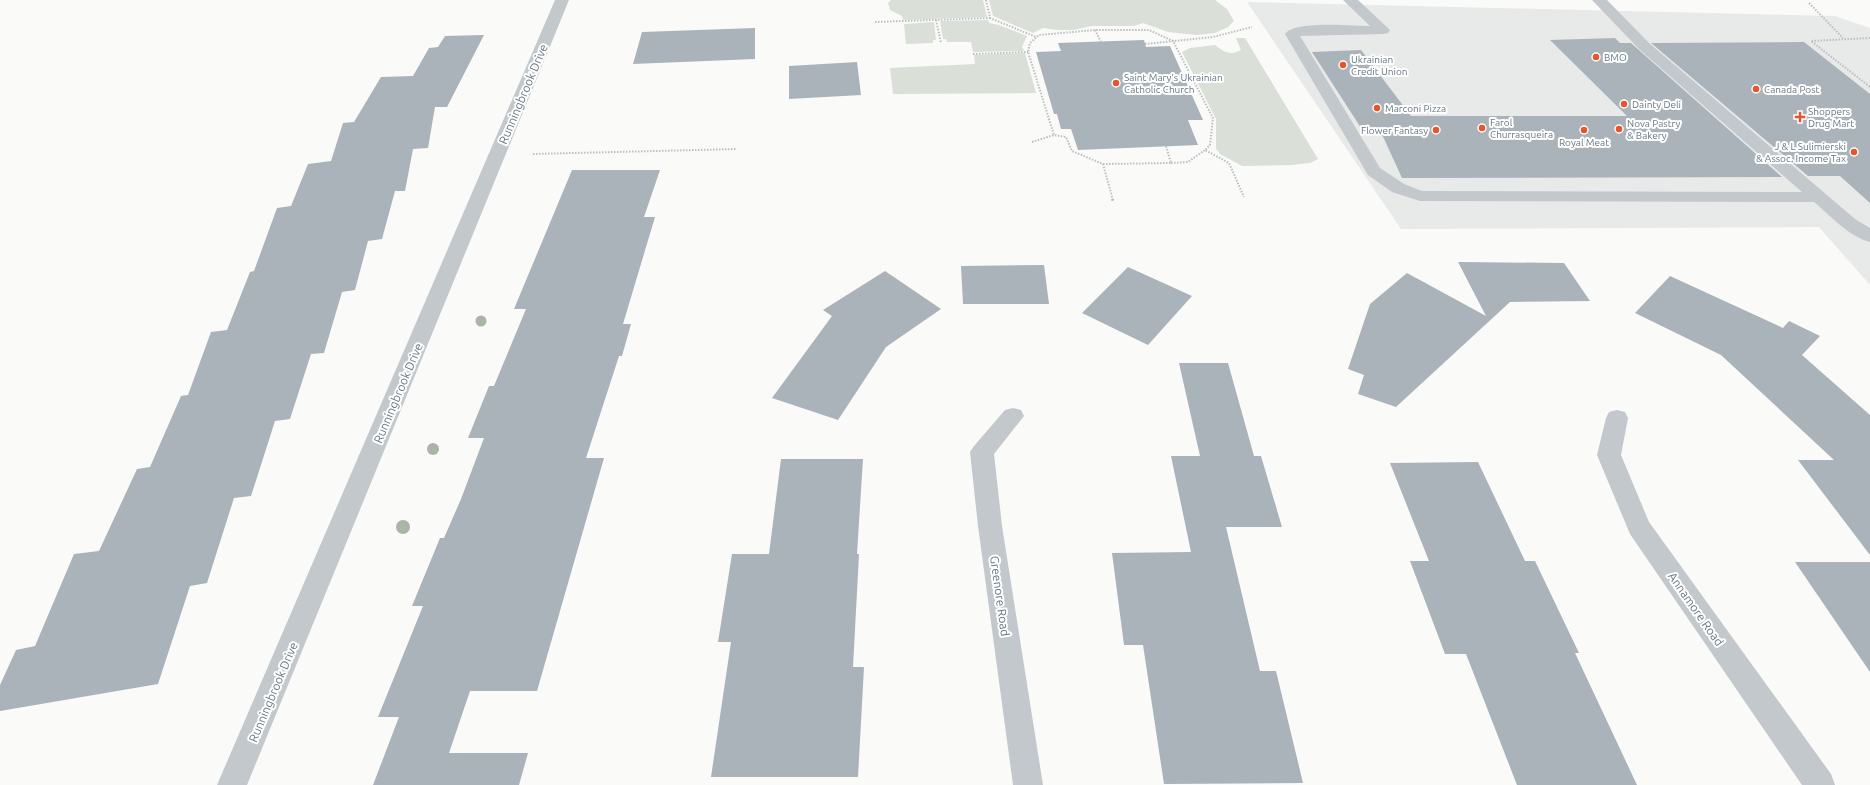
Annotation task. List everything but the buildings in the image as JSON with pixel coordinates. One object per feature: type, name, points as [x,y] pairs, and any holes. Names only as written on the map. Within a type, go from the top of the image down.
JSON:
[{"type":"street","name":"Runningbrook Drive","points":[[232,785],[562,0]]},
{"type":"street","name":"Greenore Road","points":[[1013,416],[982,452],[990,526],[1028,785]]},
{"type":"street","name":"Annamore Road","points":[[1616,418],[1609,455],[1639,527],[1820,785]]},
{"type":"lane","points":[[1350,0],[1383,30],[1301,30],[1292,34],[1374,171],[1398,188],[1420,196],[1820,197]]},
{"type":"lane","points":[[1599,0],[1644,46],[1849,223],[1870,236]]},
{"type":"path","points":[[986,0],[990,18]]},
{"type":"path","points":[[1809,3],[1843,38]]},
{"type":"path","points":[[874,22],[990,18],[1036,37]]},
{"type":"path","points":[[936,20],[941,43]]},
{"type":"path","points":[[1145,44],[1205,40],[1230,35],[1252,27]]},
{"type":"path","points":[[1096,30],[1101,42]]},
{"type":"path","points":[[1032,142],[1054,135],[1066,137],[1072,150],[1103,164],[1188,162],[1210,145],[1212,118],[1174,41],[1149,30],[1096,30],[1039,35],[1030,43],[1028,52],[1054,135]]},
{"type":"path","points":[[1870,38],[1843,38],[1811,41],[1870,87]]},
{"type":"path","points":[[973,54],[1028,52]]},
{"type":"path","points":[[1166,146],[1171,163]]},
{"type":"path","points":[[533,154],[737,149]]},
{"type":"path","points":[[1205,150],[1229,163],[1244,197]]},
{"type":"path","points":[[1103,164],[1112,201]]},
{"type":"shaded area","points":[[891,0],[983,0],[987,17],[903,20],[902,16],[890,10],[888,3]]},
{"type":"shaded area","points":[[989,0],[1215,0],[1227,9],[1234,21],[1228,27],[1215,33],[1196,35],[1168,32],[1143,23],[1134,26],[1091,26],[1074,30],[1043,28],[1033,33],[993,16]]},
{"type":"shaded area","points":[[1247,2],[1835,16],[1870,28],[1870,285],[1819,227],[1401,229]]},
{"type":"shaded area","points":[[988,20],[989,23],[999,25],[1027,36],[1022,47],[1024,51],[973,52],[971,42],[947,42],[946,39],[943,39],[940,21]]},
{"type":"shaded area","points":[[934,22],[936,40],[933,40],[933,43],[906,44],[904,24]]},
{"type":"shaded area","points":[[1236,38],[1245,38],[1318,159],[1310,163],[1291,165],[1242,166],[1220,154],[1216,149],[1216,119],[1182,52],[1190,48],[1215,45],[1224,51],[1234,53],[1241,50]]},
{"type":"shaded area","points":[[1025,53],[1036,93],[893,94],[890,68],[975,64],[974,55]]},
{"type":"place","name":"BMO","points":[[1596,57]]},
{"type":"place","name":"Ukrainian Credit Union","points":[[1343,65]]},
{"type":"place","name":"Saint Mary's Ukrainian Catholic Church","points":[[1116,83]]},
{"type":"place","name":"Canada Post","points":[[1756,89]]},
{"type":"place","name":"Dainty Deli","points":[[1624,104]]},
{"type":"place","name":"Marconi Pizza","points":[[1377,108]]},
{"type":"place","name":"Shoppers Drug Mart","points":[[1800,117]]},
{"type":"place","name":"Farol Churrasqueira","points":[[1482,128]]},
{"type":"place","name":"Nova Pastry & Bakery","points":[[1619,129]]},
{"type":"place","name":"Flower Fantasy","points":[[1436,130]]},
{"type":"place","name":"Royal Meat","points":[[1584,130]]},
{"type":"place","name":"J & L Sulimierski & Assoc. Income Tax","points":[[1854,152]]}]
